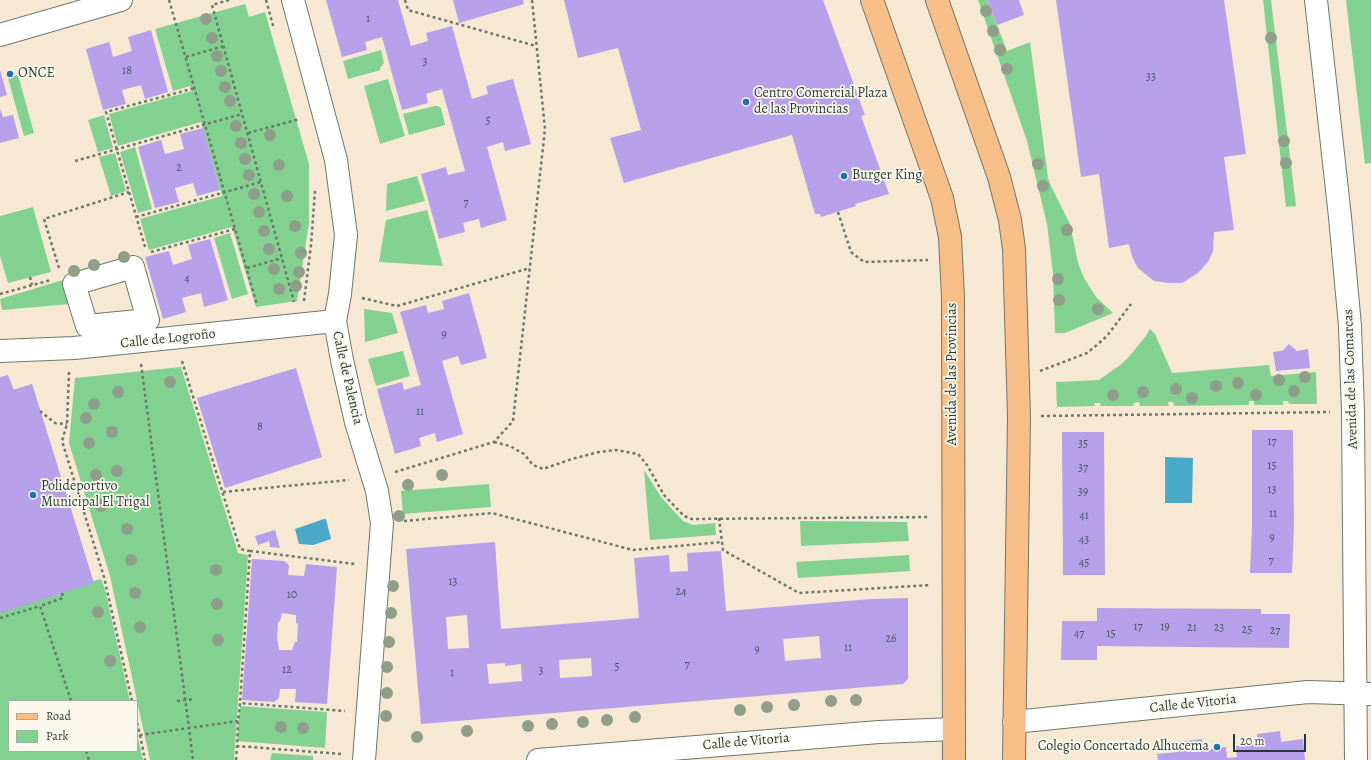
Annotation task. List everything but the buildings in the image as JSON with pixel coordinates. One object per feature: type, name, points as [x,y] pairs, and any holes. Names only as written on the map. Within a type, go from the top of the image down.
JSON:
[{"type":"main road","name":"Avenida de las Provincias","points":[[872,0],[942,198],[950,237],[953,297],[954,760]]},
{"type":"main road","points":[[937,0],[999,177],[1010,220],[1014,249],[1019,416],[1014,760]]},
{"type":"street","points":[[0,35],[121,0]]},
{"type":"street","name":"Calle de Palencia","points":[[293,0],[336,160],[346,235],[340,294],[335,321],[356,422],[374,478],[382,523],[364,758]]},
{"type":"street","name":"Avenida de las Comarcas","points":[[1316,0],[1344,256],[1350,326],[1363,694],[1356,760]]},
{"type":"street","name":"Calle de Logroño","points":[[0,350],[74,348],[300,326],[335,321]]},
{"type":"street","name":"Calle de Vitoria","points":[[1014,722],[1308,692],[1363,694]]},
{"type":"street","name":"Calle de Vitoria","points":[[538,760],[879,732],[954,729]]},
{"type":"path","points":[[169,0],[264,329]]},
{"type":"path","points":[[229,0],[212,5],[300,326]]},
{"type":"path","points":[[266,0],[274,30]]},
{"type":"path","points":[[405,0],[408,10],[536,46]]},
{"type":"path","points":[[494,442],[513,421],[546,130],[536,46],[534,6],[532,0]]},
{"type":"path","points":[[186,57],[224,46]]},
{"type":"path","points":[[232,76],[237,74]]},
{"type":"path","points":[[146,253],[106,112],[195,88]]},
{"type":"path","points":[[75,161],[242,114]]},
{"type":"path","points":[[248,133],[300,119],[302,126]]},
{"type":"path","points":[[136,217],[261,182]]},
{"type":"path","points":[[300,326],[311,245],[314,185]]},
{"type":"path","points":[[59,270],[44,218],[129,192]]},
{"type":"path","points":[[838,212],[850,252],[864,262],[951,259]]},
{"type":"path","points":[[247,268],[282,258]]},
{"type":"path","points":[[340,294],[397,306],[530,268]]},
{"type":"path","points":[[30,277],[32,285]]},
{"type":"path","points":[[1017,379],[1087,352],[1107,336],[1131,304]]},
{"type":"path","points":[[139,342],[193,760]]},
{"type":"path","points":[[182,359],[240,550],[379,567]]},
{"type":"path","points":[[134,364],[148,363]]},
{"type":"path","points":[[69,371],[67,424],[62,441],[104,576],[132,700]]},
{"type":"path","points":[[40,411],[55,423],[67,424]]},
{"type":"path","points":[[1019,416],[1353,412]]},
{"type":"path","points":[[223,492],[374,478],[494,442],[510,446],[524,454],[533,465],[543,468],[599,452],[616,450],[638,454],[643,459],[664,495],[684,516],[692,519],[953,517]]},
{"type":"path","points":[[404,521],[492,513],[633,550],[722,542]]},
{"type":"path","points":[[719,518],[722,550],[799,593],[953,583]]},
{"type":"path","points":[[236,760],[250,551]]},
{"type":"path","points":[[0,618],[63,598],[62,593]]},
{"type":"path","points":[[40,606],[70,700]]},
{"type":"path","points":[[51,657],[56,655]]},
{"type":"path","points":[[177,701],[195,699]]},
{"type":"path","points":[[240,703],[367,712]]},
{"type":"path","points":[[140,735],[238,722]]},
{"type":"path","points":[[138,727],[145,760]]},
{"type":"path","points":[[237,746],[364,758]]},
{"type":"path","points":[[86,752],[89,760]]},
{"type":"path","points":[[82,757],[88,755]]},
{"type":"green space","points":[[978,0],[987,0],[1007,51],[1030,42],[1048,178],[1070,224],[1078,263],[1084,278],[1096,297],[1113,313],[1065,333],[1055,333],[1053,273],[1047,224],[1027,141]]},
{"type":"green space","points":[[1263,0],[1271,0],[1296,206],[1286,207]]},
{"type":"green space","points":[[1346,0],[1371,0],[1371,163],[1365,164]]},
{"type":"green space","points":[[245,4],[249,17],[265,12],[309,164],[309,223],[297,301],[256,307],[232,227],[149,250],[140,219],[222,196],[201,122],[118,146],[109,114],[192,91],[190,86],[173,91],[155,29]]},
{"type":"green space","points":[[381,50],[384,63],[380,68],[381,70],[348,79],[343,61]]},
{"type":"green space","points":[[18,75],[34,133],[24,136],[8,78]]},
{"type":"green space","points":[[388,79],[405,136],[380,144],[364,86]]},
{"type":"green space","points":[[434,106],[441,108],[445,125],[409,135],[403,114]]},
{"type":"green space","points":[[104,115],[113,148],[98,152],[88,120]]},
{"type":"green space","points":[[135,147],[152,209],[138,213],[120,152]]},
{"type":"green space","points":[[115,153],[126,191],[111,196],[99,157]]},
{"type":"green space","points":[[417,176],[425,201],[386,211],[387,184]]},
{"type":"green space","points":[[33,207],[51,272],[8,283],[0,256],[0,216]]},
{"type":"green space","points":[[427,210],[443,266],[379,262],[386,220]]},
{"type":"green space","points":[[230,233],[248,294],[232,299],[214,238]]},
{"type":"green space","points":[[63,280],[70,304],[2,310],[0,299]]},
{"type":"green space","points":[[364,309],[392,313],[398,333],[365,342]]},
{"type":"green space","points":[[1150,329],[1155,334],[1172,373],[1269,365],[1271,376],[1316,372],[1317,404],[1289,404],[1288,401],[1283,401],[1283,405],[1254,405],[1254,401],[1249,401],[1249,405],[1174,406],[1173,402],[1168,402],[1169,406],[1140,406],[1139,402],[1133,403],[1134,406],[1101,406],[1100,403],[1094,403],[1095,406],[1057,407],[1056,382],[1099,380],[1128,358]]},
{"type":"green space","points":[[403,351],[410,376],[376,386],[368,359]]},
{"type":"green space","points":[[181,367],[238,553],[248,555],[234,760],[150,760],[110,576],[69,443],[75,378]]},
{"type":"green space","name":"Polideportivo Municipal El Trigal","points":[[32,384],[93,581],[101,579],[105,589],[130,700],[8,700],[8,752],[138,752],[138,738],[143,760],[0,760],[0,394]]},
{"type":"green space","points":[[644,470],[661,497],[683,521],[693,525],[715,523],[716,535],[650,540]]},
{"type":"green space","points":[[489,484],[491,507],[403,514],[401,491]]},
{"type":"green space","points":[[800,521],[907,522],[909,541],[801,546]]},
{"type":"green space","points":[[909,555],[910,571],[798,578],[796,562]]},
{"type":"green space","points":[[240,706],[327,712],[325,748],[237,741]]},
{"type":"green space","points":[[272,753],[313,756],[313,760],[270,760]]},
{"type":"water","points":[[1165,457],[1193,458],[1192,503],[1165,503]]},
{"type":"water","points":[[326,519],[331,539],[313,545],[299,544],[295,529]]},
{"type":"place","name":"ONCE","points":[[10,74]]},
{"type":"place","name":"Centro Comercial Plaza de las Provincias","points":[[746,102]]},
{"type":"place","name":"Burger King","points":[[844,176]]},
{"type":"place","name":"Polideportivo Municipal El Trigal","points":[[33,495]]},
{"type":"place","name":"Colegio Concertado Alhucema","points":[[1217,747]]}]
